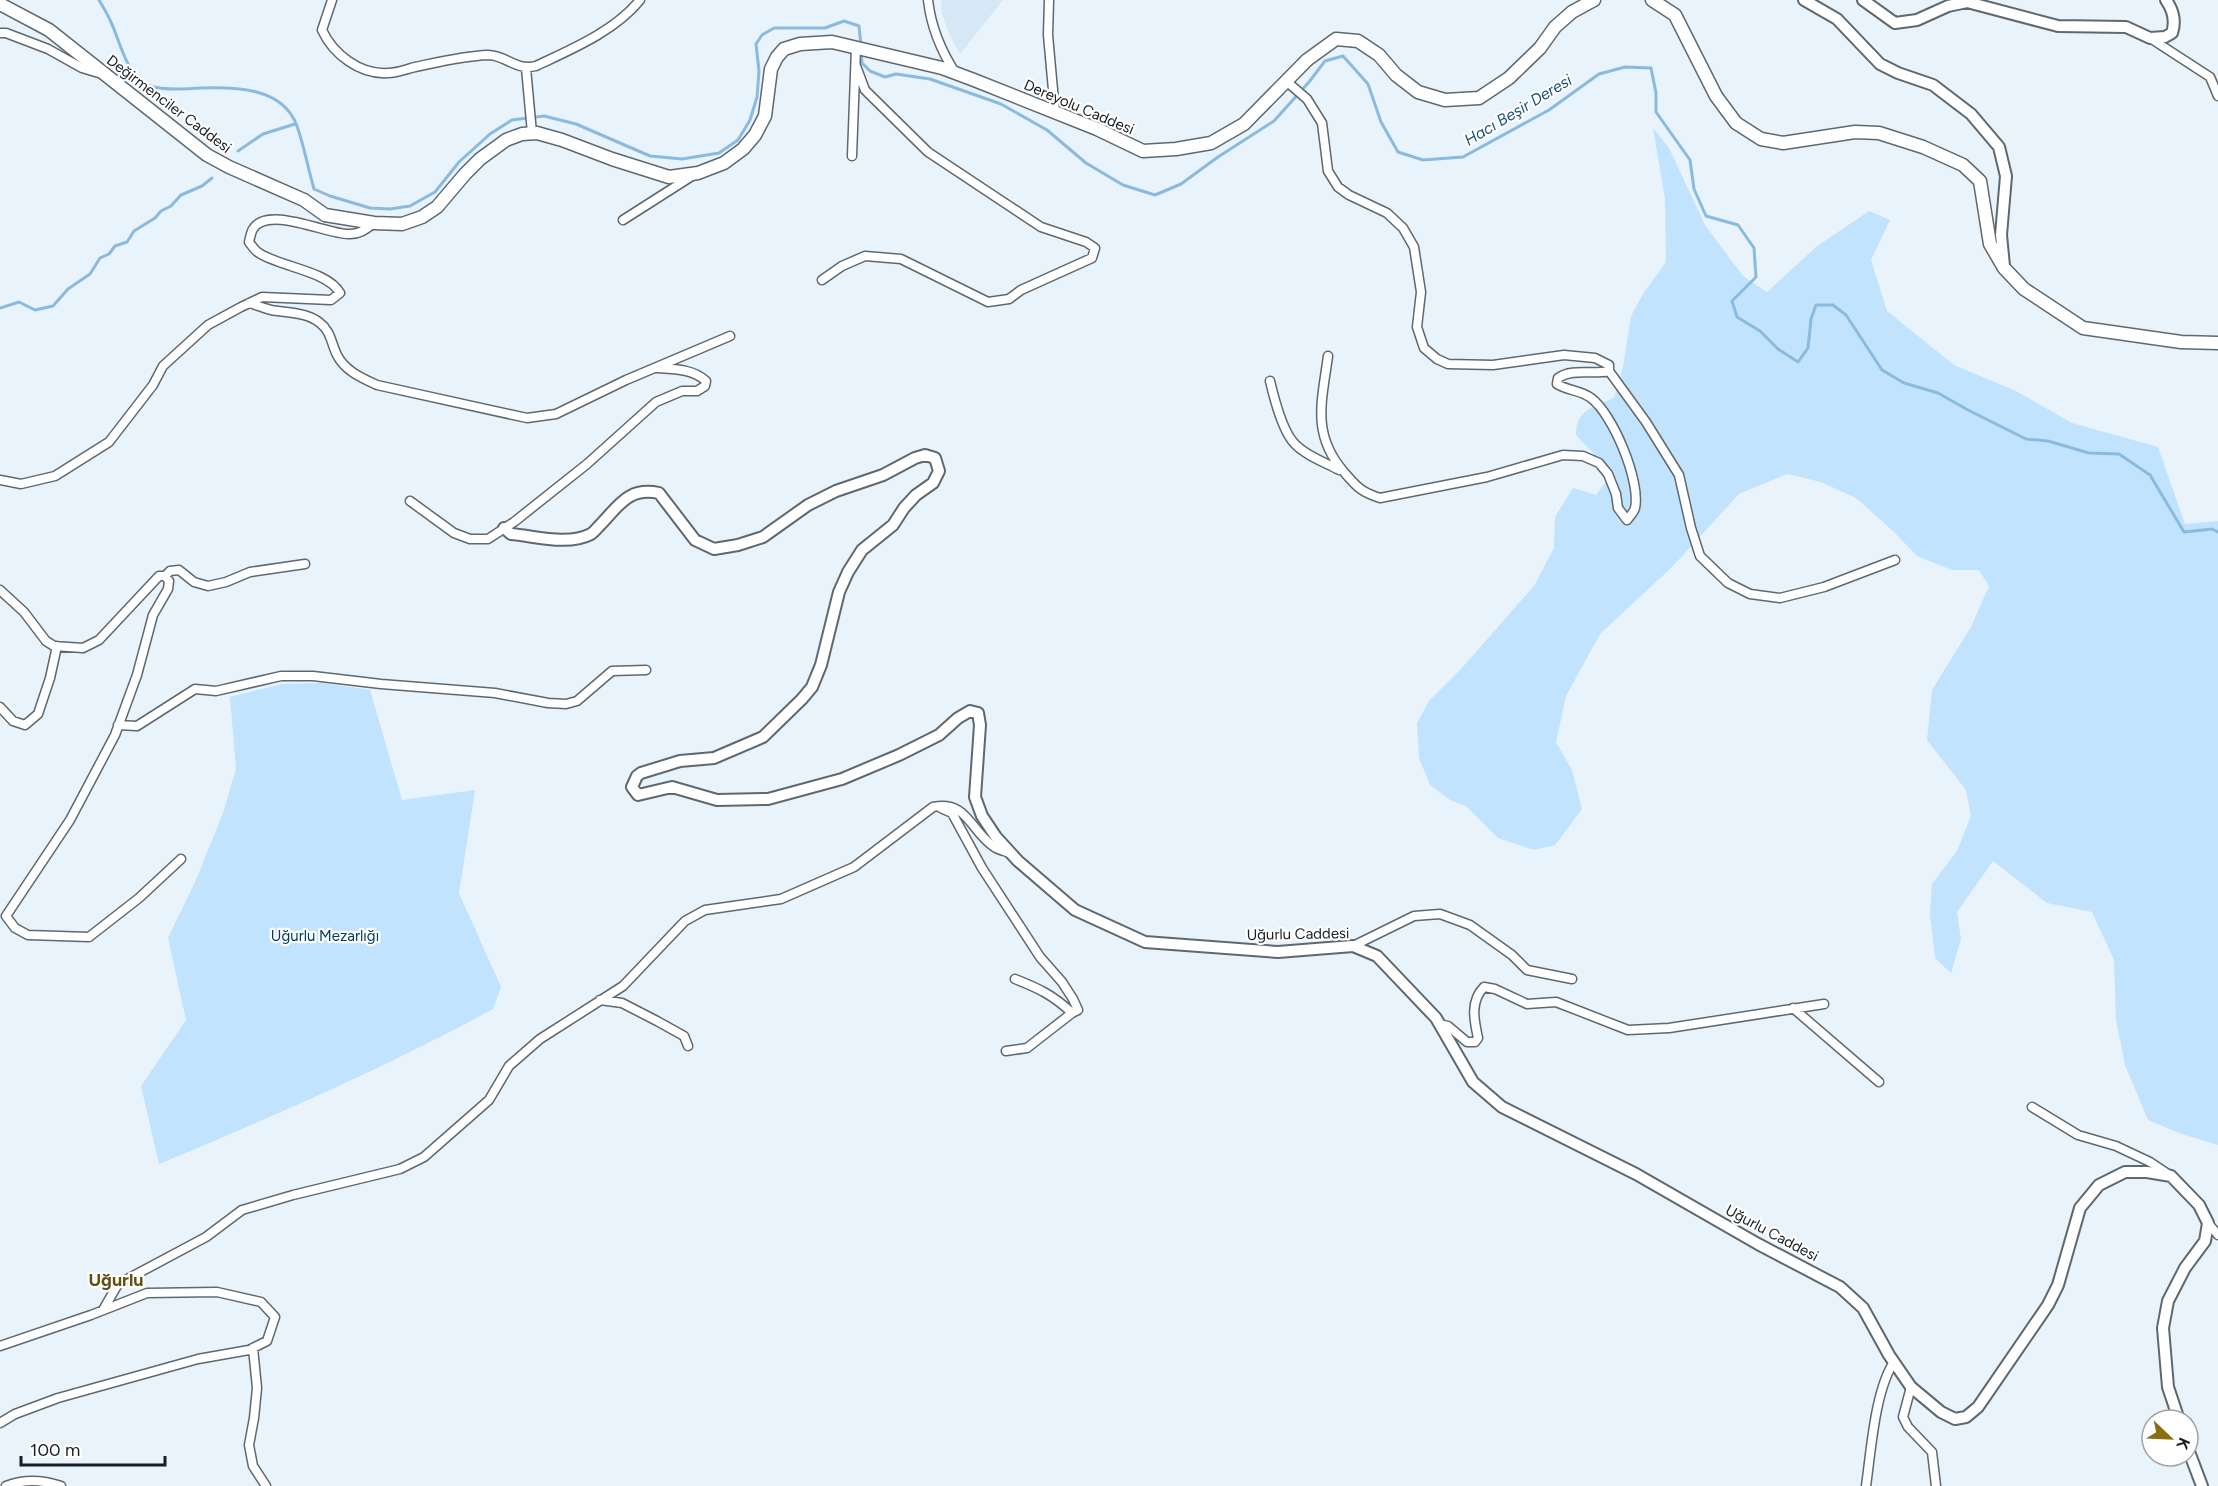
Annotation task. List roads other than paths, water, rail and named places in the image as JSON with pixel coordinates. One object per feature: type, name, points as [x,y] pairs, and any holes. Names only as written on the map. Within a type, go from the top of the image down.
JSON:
[{"type":"main road","name":"Dereyolu Caddesi","points":[[856,48],[956,74],[1055,112],[1143,151],[1176,149],[1211,143],[1244,124],[1290,85],[1306,60],[1336,39],[1358,41],[1379,55],[1396,75],[1418,92],[1445,100],[1479,98],[1509,78],[1540,48],[1555,27],[1572,12],[1594,0]]},
{"type":"main road","points":[[1653,0],[1675,15],[1716,96],[1736,123],[1761,139],[1783,143],[1855,132],[1879,134],[1923,147],[1963,165],[1980,181],[1990,244],[2004,268],[2024,289],[2083,328],[2181,342],[2218,343]]},
{"type":"main road","name":"Değirmenciler Caddesi","points":[[0,4],[49,30],[207,155],[304,200],[325,215],[374,224],[402,224],[422,217],[437,207],[465,174],[493,148],[531,128]]},
{"type":"main road","points":[[531,128],[612,159],[669,177],[698,173],[724,163],[743,149],[755,135],[765,116],[771,69],[784,49],[800,44],[832,42],[856,48]]},
{"type":"street","points":[[332,0],[322,30],[328,43],[346,60],[362,68],[387,74],[454,58],[492,55],[526,68],[549,60],[613,25],[630,12],[639,0]]},
{"type":"street","points":[[928,0],[929,16],[944,55],[956,74]]},
{"type":"street","points":[[1049,0],[1048,35],[1055,112]]},
{"type":"street","points":[[1804,0],[1837,19],[1880,64],[1933,85],[1956,102],[1971,114],[1999,147],[2006,176],[2001,236],[2004,268]]},
{"type":"street","points":[[1863,0],[1895,23],[1917,20],[1948,6],[1967,2],[2058,26],[2126,27],[2150,38],[2210,76],[2218,96]]},
{"type":"street","points":[[2150,38],[2166,37],[2172,33],[2174,19],[2171,7],[2166,0]]},
{"type":"street","points":[[0,33],[6,33],[48,49],[82,68],[103,74]]},
{"type":"street","points":[[852,156],[856,48]]},
{"type":"street","points":[[822,280],[842,266],[865,256],[901,259],[988,302],[1009,299],[1021,290],[1092,258],[1095,248],[1086,242],[1041,227],[928,152],[865,90],[856,66]]},
{"type":"street","points":[[526,68],[531,128]]},
{"type":"street","points":[[1290,85],[1307,99],[1322,123],[1328,171],[1338,187],[1387,213],[1403,228],[1414,247],[1421,292],[1417,327],[1425,348],[1437,359],[1448,364],[1493,364],[1564,355],[1595,358],[1609,365],[1609,371],[1646,422],[1679,475],[1700,556],[1728,583],[1750,594],[1780,598],[1824,587],[1895,560]]},
{"type":"street","points":[[623,220],[698,173]]},
{"type":"street","points":[[0,480],[21,484],[55,476],[109,442],[153,385],[163,366],[208,325],[262,297],[331,300],[340,293],[336,286],[325,280],[258,253],[249,243],[253,229],[257,225],[276,218],[349,234],[363,231],[374,224]]},
{"type":"street","points":[[249,303],[272,310],[303,315],[318,321],[327,329],[337,356],[346,366],[355,375],[377,385],[527,418],[556,414],[654,368],[730,336]]},
{"type":"street","points":[[1328,357],[1321,424],[1325,442],[1336,462],[1364,493],[1380,498],[1487,477],[1563,455],[1583,456],[1599,463],[1608,474],[1616,494],[1618,508],[1627,520],[1635,509],[1634,477],[1617,433],[1598,404],[1590,397],[1557,384],[1558,378],[1578,371],[1596,374],[1609,371]]},
{"type":"street","points":[[410,501],[454,533],[470,539],[488,538],[587,464],[656,402],[682,391],[697,391],[705,386],[706,381],[699,374],[681,369],[654,368]]},
{"type":"street","points":[[1270,381],[1278,411],[1293,442],[1317,459],[1345,472]]},
{"type":"street","name":"Uğurlu Caddesi","points":[[504,528],[511,534],[570,540],[592,534],[626,498],[641,491],[650,491],[659,493],[695,540],[714,549],[738,545],[763,537],[808,505],[837,491],[883,475],[915,458],[925,455],[935,458],[939,471],[933,483],[916,495],[893,525],[862,550],[848,572],[839,592],[821,665],[812,687],[802,699],[763,737],[714,758],[680,760],[651,768],[637,776],[632,787],[638,795],[672,787],[717,800],[768,799],[842,779],[939,735],[958,718],[970,711],[978,713],[980,725],[975,797],[982,816],[996,837],[1011,853],[1075,910],[1145,942],[1278,952],[1353,946],[1377,956],[1439,1024],[1473,1082],[1502,1107],[1636,1174],[1758,1244],[1840,1287],[1863,1308],[1911,1387],[1941,1412],[1955,1419],[1966,1418],[1978,1407],[2048,1305],[2058,1285],[2080,1208],[2099,1185],[2125,1172],[2146,1172],[2171,1176]]},
{"type":"street","points":[[0,590],[24,612],[46,642],[57,646],[83,648],[99,640],[159,576],[165,576],[170,571],[178,570],[194,582],[208,586],[226,582],[250,572],[305,564]]},
{"type":"street","points":[[165,576],[169,581],[168,589],[153,615],[137,675],[118,725],[70,820],[6,916],[15,928],[28,935],[89,937],[139,898],[181,859]]},
{"type":"street","points":[[0,707],[13,721],[25,725],[39,714],[57,646]]},
{"type":"street","points":[[118,725],[137,726],[195,689],[216,691],[281,676],[313,676],[495,693],[548,704],[566,704],[577,701],[612,671],[646,669]]},
{"type":"street","points":[[103,1310],[118,1284],[206,1237],[242,1210],[400,1169],[424,1157],[489,1100],[508,1066],[540,1039],[623,986],[685,921],[705,910],[781,899],[854,867],[915,820],[945,805],[954,807],[968,818],[993,847],[1011,853]]},
{"type":"street","points":[[938,807],[952,813],[982,868],[1040,957],[1062,982],[1078,1010],[1027,1048],[1006,1051]]},
{"type":"street","points":[[1353,946],[1414,916],[1440,915],[1470,925],[1512,955],[1527,970],[1572,979]]},
{"type":"street","points":[[1015,979],[1057,999],[1072,1013]]},
{"type":"street","points":[[1439,1024],[1448,1026],[1467,1042],[1475,1042],[1478,1038],[1474,1004],[1484,987],[1495,989],[1527,1004],[1556,1002],[1628,1030],[1669,1028],[1824,1004]]},
{"type":"street","points":[[600,1000],[622,1003],[684,1036],[688,1046]]},
{"type":"street","points":[[1793,1008],[1879,1082]]},
{"type":"street","points":[[2032,1107],[2078,1135],[2116,1146],[2150,1162],[2171,1176],[2199,1205],[2208,1223],[2218,1235]]},
{"type":"street","points":[[2175,1408],[2168,1387],[2163,1328],[2168,1301],[2185,1268],[2205,1241],[2208,1223]]},
{"type":"street","points":[[0,1346],[147,1293],[217,1292],[261,1302],[275,1317],[267,1341],[253,1348],[198,1359],[58,1398],[15,1413],[0,1423]]},
{"type":"street","points":[[253,1348],[257,1389],[249,1445],[253,1466],[266,1486]]},
{"type":"street","points":[[1866,1486],[1886,1373],[1894,1362]]},
{"type":"street","points":[[1911,1387],[1903,1417],[1908,1427],[1932,1452],[1936,1486]]},
{"type":"street","points":[[2195,1468],[2202,1486]]},
{"type":"street","points":[[6,1486],[13,1483],[44,1481],[61,1486]]},
{"type":"waterway","name":"Hacı Beşir Deresi","points":[[99,0],[109,17],[129,66],[142,81],[150,86],[161,88],[243,89],[281,103],[297,126],[314,189],[370,208],[390,209],[410,206],[435,192],[459,162],[490,134],[512,120],[544,116],[576,124],[650,156],[682,159],[719,153],[738,140],[750,120],[757,97],[759,71],[756,44],[762,35],[774,28],[825,28],[844,21],[859,26],[861,46]]},
{"type":"waterway","name":"Hacı Beşir Deresi","points":[[861,52],[862,63],[870,71],[885,77],[896,74],[930,79],[1001,104],[1047,130],[1086,163],[1123,185],[1155,195],[1181,184],[1274,121],[1325,61],[1343,56],[1368,84],[1381,122],[1398,152],[1423,160],[1463,157],[1549,110],[1599,74],[1625,67],[1651,68],[1656,93],[1656,112],[1690,160],[1694,189],[1706,216],[1738,225],[1754,248],[1756,277],[1732,301],[1737,317],[1760,331],[1778,349],[1798,362],[1808,348],[1811,319],[1816,305],[1833,305],[1846,315],[1882,370],[1904,383],[1938,393],[2026,439],[2048,441],[2089,453],[2119,454],[2150,475],[2184,532],[2212,529],[2218,532]]},
{"type":"waterway","points":[[238,151],[263,134],[295,124]]},
{"type":"waterway","points":[[0,308],[19,302],[35,310],[53,306],[68,289],[90,274],[100,258],[109,254],[115,246],[127,242],[134,231],[171,206],[181,195],[202,186],[212,178]]},
{"type":"district","name":"Uğurlu","points":[[116,1280]]},
{"type":"park label","name":"Uğurlu Mezarlığı","points":[[325,936]]}]
